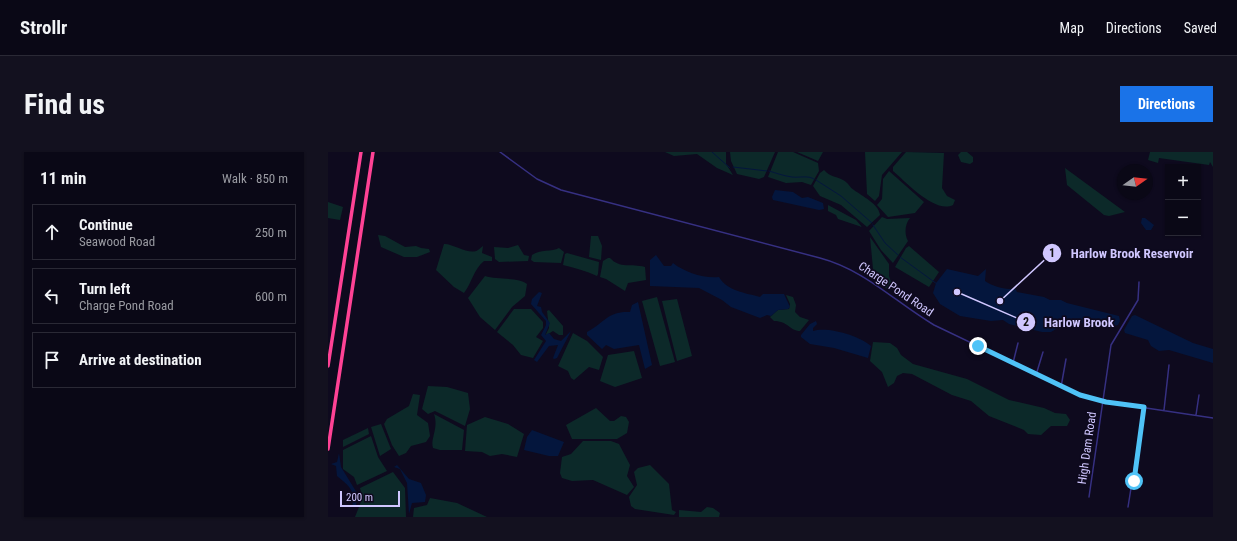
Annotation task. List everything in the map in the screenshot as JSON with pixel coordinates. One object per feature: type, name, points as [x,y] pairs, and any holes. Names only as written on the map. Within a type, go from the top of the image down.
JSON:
[{"type":"highway","points":[[328,366],[361,152]]},
{"type":"highway","points":[[328,449],[373,152]]},
{"type":"street","name":"Charge Pond Road","points":[[500,152],[538,179],[561,190],[843,265],[868,278],[929,322],[1061,387],[1086,397],[1213,418]]},
{"type":"street","name":"High Dam Road","points":[[1089,498],[1111,345],[1138,300],[1139,282]]},
{"type":"street","points":[[1013,363],[1018,343]]},
{"type":"street","points":[[1036,375],[1043,352]]},
{"type":"street","points":[[1061,387],[1066,360]]},
{"type":"street","points":[[1164,410],[1169,365]]},
{"type":"street","points":[[1196,415],[1199,395]]},
{"type":"street","points":[[1128,507],[1144,407]]},
{"type":"green space","points":[[665,152],[726,152],[726,164],[733,175],[717,168],[697,154],[674,156]]},
{"type":"green space","points":[[730,152],[775,152],[764,177],[759,179],[737,174],[731,161]]},
{"type":"green space","points":[[778,152],[793,152],[818,163],[819,171],[811,185],[802,182],[786,183],[768,177]]},
{"type":"green space","points":[[797,152],[823,152],[818,161]]},
{"type":"green space","points":[[865,152],[902,152],[882,175],[879,196],[875,201],[867,194]]},
{"type":"green space","points":[[906,152],[944,153],[942,188],[947,196],[955,200],[953,205],[946,207],[938,205],[921,196],[893,171],[893,167]]},
{"type":"green space","points":[[961,152],[967,152],[973,157],[973,162],[970,164],[961,162],[958,155]]},
{"type":"green space","points":[[1150,152],[1213,152],[1213,167],[1210,162],[1209,165],[1159,158],[1158,163],[1148,160]]},
{"type":"green space","points":[[1065,168],[1125,212],[1109,216],[1104,215],[1067,185]]},
{"type":"green space","points":[[824,170],[845,181],[853,189],[870,201],[877,207],[880,215],[867,227],[841,205],[820,196],[813,186],[820,173]]},
{"type":"green space","points":[[889,171],[924,202],[915,213],[888,217],[877,205],[882,199],[883,179]]},
{"type":"green space","points":[[328,202],[343,207],[340,220],[328,218]]},
{"type":"green space","points":[[828,205],[856,220],[862,227],[838,219],[836,215],[828,211]]},
{"type":"green space","points":[[882,217],[887,219],[910,218],[906,229],[908,241],[893,263],[881,250],[869,231]]},
{"type":"green space","points":[[378,235],[385,236],[405,247],[416,246],[429,249],[430,252],[417,257],[404,257],[381,247]]},
{"type":"green space","points":[[591,236],[598,236],[602,246],[601,260],[589,257]]},
{"type":"green space","points":[[870,237],[889,264],[889,276],[892,285],[890,291],[874,279]]},
{"type":"green space","points":[[444,244],[470,251],[478,250],[483,246],[482,253],[492,257],[492,261],[484,261],[480,265],[464,293],[454,287],[436,270]]},
{"type":"green space","points":[[518,245],[524,255],[529,256],[528,261],[499,262],[495,259],[494,247],[508,248]]},
{"type":"green space","points":[[909,246],[939,272],[929,287],[895,267],[906,248]]},
{"type":"green space","points":[[559,248],[564,252],[561,263],[534,262],[531,260],[532,255],[535,253]]},
{"type":"green space","points":[[567,253],[599,262],[597,276],[563,265],[565,254]]},
{"type":"green space","points":[[608,258],[622,265],[645,267],[646,280],[628,283],[625,291],[600,277],[603,261]]},
{"type":"green space","points":[[485,276],[514,279],[527,284],[525,296],[512,307],[495,330],[480,317],[468,298]]},
{"type":"green space","points":[[786,295],[793,297],[796,305],[795,312],[800,317],[809,320],[800,331],[797,331],[779,321],[774,321],[770,317],[778,310],[789,309],[790,304]]},
{"type":"green space","points":[[657,297],[675,362],[660,366],[642,301]]},
{"type":"green space","points":[[677,299],[692,356],[677,361],[662,301]]},
{"type":"green space","points":[[514,309],[531,309],[543,322],[543,328],[536,337],[543,341],[533,358],[521,355],[513,345],[497,332]]},
{"type":"green space","points":[[549,310],[563,326],[563,335],[559,335],[553,331],[545,336],[549,328],[547,311]]},
{"type":"green space","points":[[573,333],[587,341],[603,357],[599,370],[589,367],[574,380],[571,378],[568,371],[558,366]]},
{"type":"green space","points":[[873,342],[890,343],[897,348],[901,355],[913,364],[967,379],[1009,400],[1044,408],[1055,413],[1066,414],[1070,420],[1067,426],[1051,426],[1041,435],[1028,434],[1024,430],[989,416],[971,401],[952,395],[912,374],[903,373],[897,376],[894,383],[888,387],[882,372],[870,361]]},
{"type":"green space","points":[[634,351],[642,378],[615,387],[600,381],[608,355]]},
{"type":"green space","points":[[428,386],[447,387],[468,393],[470,409],[465,426],[435,411],[428,414],[422,409]]},
{"type":"green space","points":[[413,394],[420,395],[417,415],[428,423],[430,436],[426,442],[411,446],[406,453],[399,456],[392,445],[384,424],[387,419],[409,406]]},
{"type":"green space","points":[[596,408],[610,421],[614,421],[621,416],[626,417],[629,422],[627,433],[617,439],[572,439],[566,425]]},
{"type":"green space","points":[[434,414],[464,430],[462,450],[440,450],[433,448],[432,445],[436,424]]},
{"type":"green space","points":[[485,417],[508,424],[524,434],[517,457],[502,454],[490,456],[482,452],[465,451],[467,425]]},
{"type":"green space","points":[[381,424],[391,449],[380,456],[371,427]]},
{"type":"green space","points":[[368,428],[369,434],[343,447],[343,440]]},
{"type":"green space","points":[[371,436],[378,457],[387,471],[357,485],[354,477],[343,469],[343,450]]},
{"type":"green space","points":[[583,441],[611,441],[619,444],[630,465],[627,476],[634,487],[627,495],[593,480],[572,481],[562,478],[560,473],[562,457],[571,454]]},
{"type":"green space","points":[[650,465],[669,484],[672,510],[676,512],[674,515],[635,509],[631,506],[629,497],[637,485],[634,472],[638,468]]},
{"type":"green space","points":[[393,472],[405,488],[406,517],[355,517],[361,500],[360,488]]},
{"type":"green space","points":[[430,498],[457,503],[487,517],[413,517],[414,508],[427,505]]},
{"type":"green space","points":[[707,507],[713,508],[720,513],[719,517],[679,517],[679,510],[701,512]]},
{"type":"water","points":[[775,190],[793,192],[802,198],[808,197],[823,203],[824,209],[819,210],[773,200],[772,197]]},
{"type":"water","points":[[1142,218],[1145,218],[1154,225],[1151,230],[1146,230],[1141,223]]},
{"type":"water","points":[[656,255],[664,266],[671,266],[673,263],[695,274],[707,277],[719,277],[722,282],[743,293],[760,297],[763,294],[784,294],[790,307],[788,309],[778,310],[771,316],[767,315],[760,318],[731,307],[722,300],[699,288],[650,286],[650,260]]},
{"type":"water","points":[[947,269],[978,276],[986,269],[985,281],[988,283],[1008,289],[1015,288],[1017,292],[1044,297],[1050,300],[1061,300],[1067,303],[1119,316],[1120,321],[1118,325],[1114,326],[1087,322],[1061,326],[1051,332],[1042,332],[1009,324],[1003,320],[991,321],[960,316],[940,304],[933,293],[936,283]]},
{"type":"water","points":[[539,292],[542,293],[537,306],[541,307],[542,312],[550,323],[545,335],[549,333],[554,339],[561,341],[571,331],[557,358],[553,358],[558,345],[549,346],[537,362],[534,360],[546,341],[541,335],[546,325],[546,321],[531,304],[532,299]]},
{"type":"water","points":[[638,302],[652,365],[645,369],[639,345],[614,349],[606,345],[602,349],[587,335],[587,332],[611,315],[630,312],[632,305]]},
{"type":"water","points":[[1135,315],[1193,343],[1213,349],[1213,363],[1169,350],[1159,351],[1151,346],[1148,340],[1125,333],[1124,330],[1132,316]]},
{"type":"water","points":[[816,321],[817,324],[813,328],[813,331],[835,331],[866,342],[871,346],[868,358],[834,348],[810,344],[801,337],[801,335],[810,324]]},
{"type":"water","points":[[532,430],[564,442],[558,456],[549,456],[524,450],[527,437]]},
{"type":"water","points":[[339,453],[341,467],[357,493],[356,506],[353,506],[353,496],[351,490],[347,484],[337,476],[336,466],[331,464],[337,462]]},
{"type":"water","points":[[397,465],[409,479],[421,483],[426,495],[425,502],[412,503],[409,514],[407,483],[400,469],[394,467]]},
{"type":"waterway","points":[[712,152],[730,168]]},
{"type":"waterway","points":[[733,167],[767,171]]},
{"type":"waterway","points":[[769,171],[789,177],[809,177],[814,179]]},
{"type":"waterway","points":[[816,180],[841,196],[872,223]]},
{"type":"waterway","points":[[873,225],[885,243],[898,255]]},
{"type":"waterway","points":[[900,257],[937,284]]},
{"type":"place","name":"Harlow Brook","points":[[957,292]]},
{"type":"place","name":"Harlow Brook Reservoir","points":[[1000,301]]},
{"type":"route","points":[[978,346],[1080,395],[1106,402],[1144,407],[1134,481]]}]
